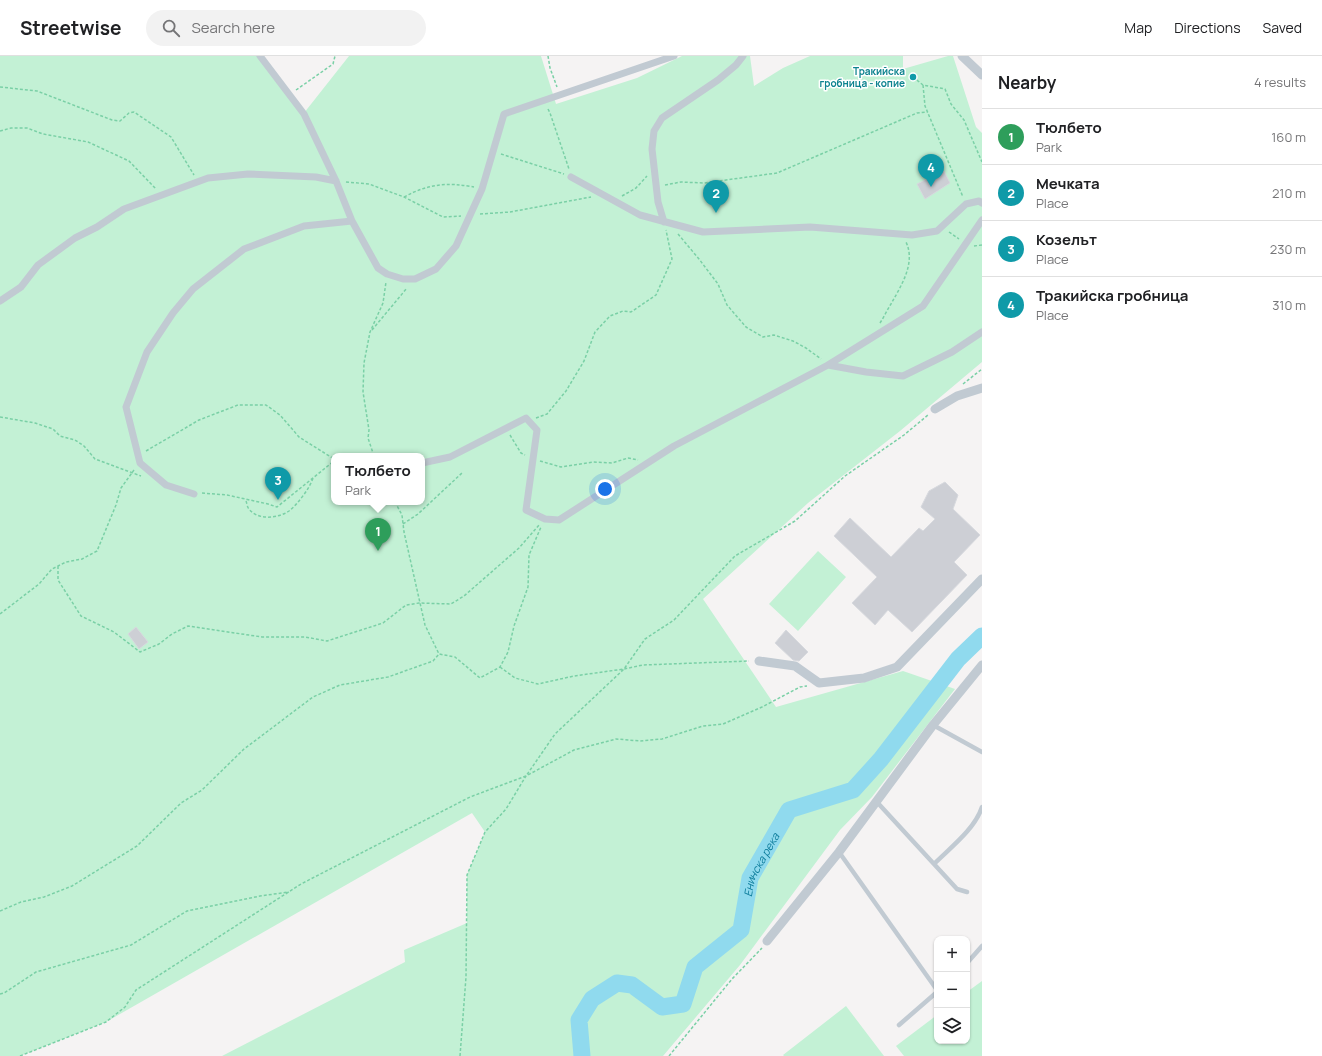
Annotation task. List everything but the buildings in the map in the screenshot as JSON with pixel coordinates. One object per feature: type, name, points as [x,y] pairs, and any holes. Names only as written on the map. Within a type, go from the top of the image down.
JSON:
[{"type":"street","points":[[260,56],[304,114],[336,181],[352,222],[378,268],[387,274],[403,279],[415,279],[436,269],[456,246],[482,189],[504,114],[674,56]]},
{"type":"street","points":[[667,223],[658,202],[652,149],[654,131],[662,118],[718,80],[736,65],[743,56]]},
{"type":"street","points":[[962,56],[982,75]]},
{"type":"street","points":[[0,301],[21,287],[38,266],[75,238],[97,227],[124,209],[208,178],[248,174],[316,177],[336,181]]},
{"type":"street","points":[[571,177],[640,215],[703,232],[810,227],[912,235],[937,231],[966,204],[978,201],[982,203]]},
{"type":"street","points":[[425,462],[450,457],[526,418],[538,430],[526,510],[545,519],[559,520],[674,446],[828,365],[924,306],[982,220]]},
{"type":"street","points":[[194,494],[166,485],[139,460],[126,407],[147,352],[173,313],[193,289],[244,249],[304,226],[352,222]]},
{"type":"street","points":[[966,243],[982,226]]},
{"type":"street","points":[[828,365],[866,372],[902,376],[952,352],[982,332]]},
{"type":"street","points":[[935,410],[957,396],[982,388]]},
{"type":"street","points":[[759,661],[795,666],[819,683],[864,678],[897,667],[982,579]]},
{"type":"street","points":[[767,941],[839,852],[933,725],[982,665]]},
{"type":"lane","points":[[933,725],[982,752]]},
{"type":"lane","points":[[876,801],[957,889],[967,892]]},
{"type":"lane","points":[[934,864],[970,828],[980,813],[982,807]]},
{"type":"lane","points":[[839,852],[934,987]]},
{"type":"lane","points":[[970,960],[982,946]]},
{"type":"lane","points":[[899,1025],[934,994]]},
{"type":"path","points":[[289,94],[333,64],[335,56]]},
{"type":"path","points":[[548,56],[550,68],[559,95]]},
{"type":"path","points":[[913,77],[923,85],[945,89],[951,104],[964,120],[982,162]]},
{"type":"path","points":[[923,85],[925,106],[966,204]]},
{"type":"path","points":[[0,86],[37,91],[112,120],[120,121],[129,113],[134,112],[171,137],[198,182]]},
{"type":"path","points":[[545,105],[550,113],[571,177]]},
{"type":"path","points":[[656,186],[681,182],[704,183],[777,173],[917,113],[928,112]]},
{"type":"path","points":[[0,131],[11,128],[27,128],[43,134],[88,142],[129,162],[157,189],[169,193]]},
{"type":"path","points":[[493,152],[571,177]]},
{"type":"path","points":[[336,181],[369,184],[404,197],[443,217],[510,212],[596,196],[620,197],[636,188],[648,175],[653,162]]},
{"type":"path","points":[[404,197],[419,189],[439,185],[458,184],[482,189]]},
{"type":"path","points":[[529,420],[547,414],[566,391],[584,361],[595,332],[610,316],[623,311],[631,312],[656,295],[672,259],[667,223]]},
{"type":"path","points":[[667,223],[700,259],[718,284],[728,305],[746,327],[763,336],[774,335],[793,341],[806,348],[828,365]]},
{"type":"path","points":[[941,227],[966,243]]},
{"type":"path","points":[[877,325],[881,321],[904,279],[909,263],[909,247],[903,234]]},
{"type":"path","points":[[373,453],[368,438],[369,430],[363,392],[364,363],[370,332],[383,303],[387,274]]},
{"type":"path","points":[[370,332],[415,279]]},
{"type":"path","points":[[0,614],[39,584],[52,569],[66,562],[82,559],[96,551],[116,505],[121,488],[139,460],[199,420],[238,405],[266,406],[280,415],[299,437],[331,458]]},
{"type":"path","points":[[460,1056],[466,977],[467,875],[485,832],[506,809],[526,776],[555,734],[624,669],[645,639],[674,620],[735,556],[795,521],[845,476],[904,435],[935,410]]},
{"type":"path","points":[[0,417],[35,423],[53,429],[60,436],[75,440],[84,446],[95,459],[145,477]]},
{"type":"path","points":[[507,428],[521,453],[533,459],[561,467],[593,462],[612,464],[628,458],[650,461]]},
{"type":"path","points":[[194,494],[216,494],[277,507],[331,462]]},
{"type":"path","points":[[403,524],[418,514],[462,473]]},
{"type":"path","points":[[245,500],[249,510],[257,516],[267,518],[280,516],[290,510],[310,487],[314,476]]},
{"type":"path","points":[[397,505],[402,515],[425,625],[439,654]]},
{"type":"path","points":[[58,566],[58,580],[81,616],[114,632],[140,652],[159,644],[172,634],[188,626],[262,637],[305,637],[327,641],[382,623],[406,605],[419,602],[451,604],[464,596],[519,548],[545,519]]},
{"type":"path","points":[[439,654],[455,658],[480,678],[500,667],[508,652],[514,626],[528,587],[529,555],[545,519]]},
{"type":"path","points":[[0,911],[21,902],[44,897],[72,886],[138,846],[181,803],[202,790],[244,749],[313,697],[340,685],[388,677],[433,661],[439,654]]},
{"type":"path","points":[[500,667],[514,678],[538,684],[574,676],[642,665],[759,661]]},
{"type":"path","points":[[20,1056],[106,1022],[125,1007],[136,990],[300,884],[470,797],[526,776],[574,750],[616,739],[640,741],[662,739],[703,726],[723,724],[762,707],[800,687],[819,683]]},
{"type":"path","points":[[0,994],[4,993],[36,972],[131,945],[187,911],[290,891]]},
{"type":"path","points":[[669,1056],[732,979],[761,950],[767,941]]},
{"type":"green space","points":[[0,56],[260,56],[304,113],[349,56],[541,56],[556,104],[637,78],[682,56],[750,56],[754,86],[783,68],[810,56],[903,56],[903,69],[948,56],[953,56],[976,127],[982,133],[982,362],[900,431],[808,503],[703,599],[776,707],[903,671],[955,689],[872,797],[840,830],[740,965],[663,1056],[222,1056],[405,962],[404,950],[467,923],[467,875],[485,832],[472,813],[106,1022],[20,1056],[0,1056]]},
{"type":"green space","points":[[818,551],[846,577],[798,631],[769,604]]},
{"type":"green space","points":[[982,981],[982,1056],[904,1056],[896,1046],[934,1017],[934,1044],[970,1044],[970,990]]},
{"type":"green space","points":[[846,1006],[884,1056],[783,1055]]},
{"type":"waterway","name":"Енинска река","points":[[582,1056],[579,1020],[592,999],[617,983],[632,985],[662,1007],[683,1004],[695,967],[741,930],[750,878],[789,810],[853,790],[881,759],[958,659],[982,636]]},
{"type":"place","name":"Тракийска гробница - копие","points":[[913,77]]},
{"type":"place","name":"Тракийска гробница","points":[[931,187]]},
{"type":"place","name":"Мечката","points":[[716,213]]},
{"type":"place","name":"Козелът","points":[[278,500]]},
{"type":"place","name":"Тюлбето","points":[[378,551]]}]
